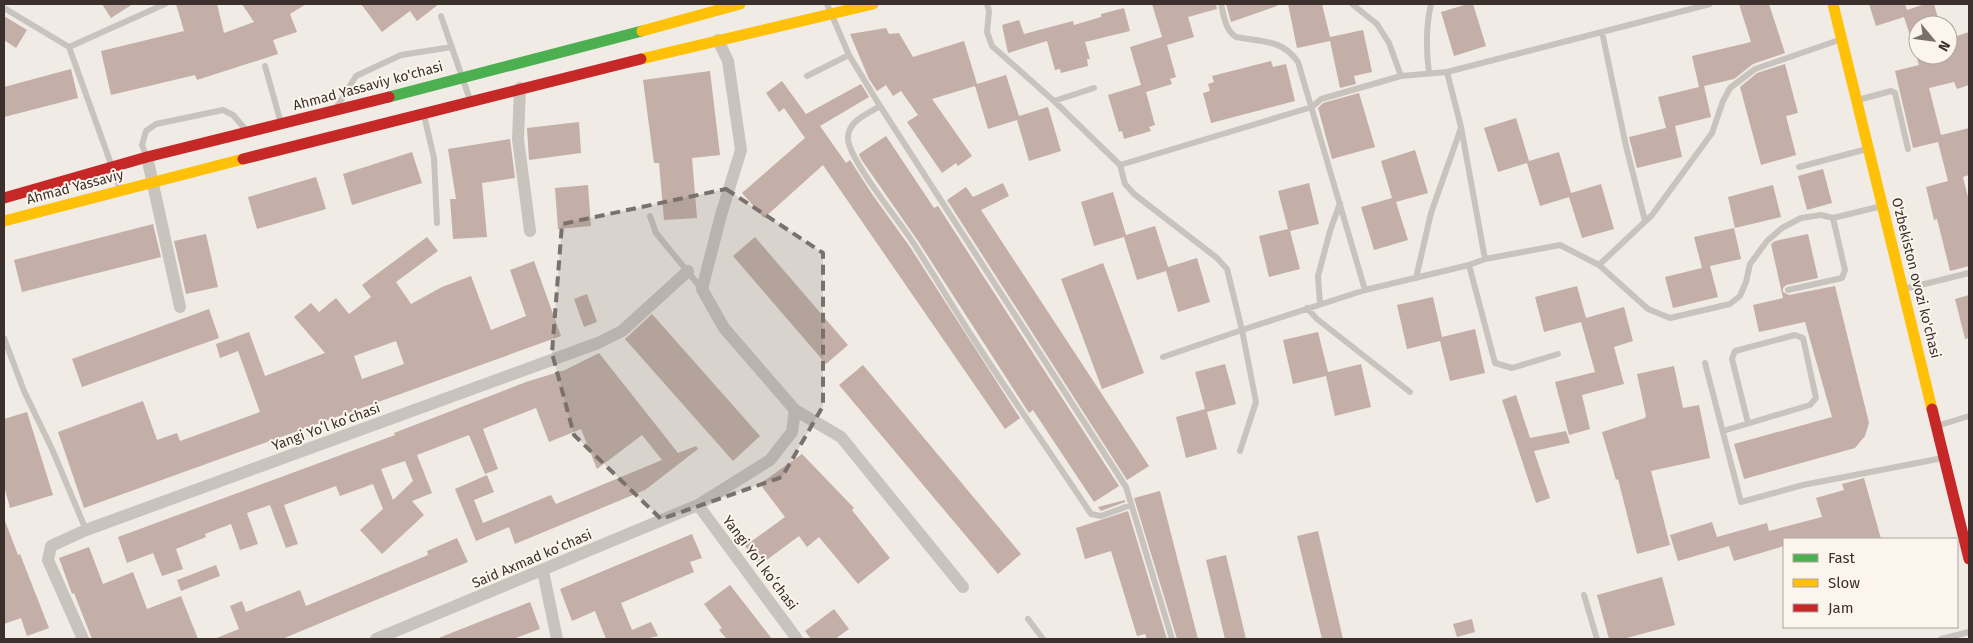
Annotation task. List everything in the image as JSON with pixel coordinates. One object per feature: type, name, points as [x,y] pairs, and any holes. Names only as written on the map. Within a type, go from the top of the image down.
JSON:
[{"type":"main road","name":"Ahmad Yassaviy ko'chasi","points":[[4,198],[147,157],[333,112],[701,16],[724,6],[740,4]]},
{"type":"main road","points":[[154,182],[520,88],[718,40],[829,8],[873,4]]},
{"type":"main road","name":"O'zbekiston ovozi ko'chasi","points":[[1833,4],[1969,559]]},
{"type":"main road","name":"Ahmad Yassaviy","points":[[4,221],[154,182]]},
{"type":"street","points":[[718,40],[728,61],[741,150],[721,215],[702,288],[724,328],[795,410],[841,437],[963,587]]},
{"type":"street","points":[[520,88],[518,139],[530,230]]},
{"type":"street","points":[[147,157],[180,307]]},
{"type":"street","name":"Yangi Yoʻl koʻchasi","points":[[83,639],[48,560],[51,546],[86,530],[598,343],[622,331],[688,271]]},
{"type":"street","name":"Said Axmad koʻchasi","points":[[376,639],[698,505],[770,460],[792,432],[795,410]]},
{"type":"street","name":"Yangi Yoʻl koʻchasi","points":[[698,505],[797,639]]},
{"type":"street","points":[[543,571],[557,639]]},
{"type":"lane","points":[[69,47],[164,4]]},
{"type":"lane","points":[[987,4],[989,11],[986,32],[992,46],[1054,101],[1120,165],[1125,184],[1134,194],[1217,258],[1227,269],[1242,330],[1256,402],[1240,451]]},
{"type":"lane","points":[[1221,4],[1227,27],[1236,38],[1280,44],[1291,52],[1298,62],[1365,290]]},
{"type":"lane","points":[[1352,4],[1377,24],[1389,43],[1402,76]]},
{"type":"lane","points":[[1429,73],[1427,58],[1428,16],[1431,4]]},
{"type":"lane","points":[[1120,165],[1312,107],[1321,99],[1402,76],[1447,72],[1710,4]]},
{"type":"lane","points":[[4,8],[69,47],[120,191]]},
{"type":"lane","points":[[829,8],[849,55],[880,106],[1126,487],[1172,639]]},
{"type":"lane","points":[[441,16],[470,102]]},
{"type":"lane","points":[[1602,32],[1626,146],[1645,221]]},
{"type":"lane","points":[[1599,265],[1652,215],[1712,133],[1723,101],[1730,88],[1755,69],[1841,39]]},
{"type":"lane","points":[[333,112],[356,76],[401,56],[452,47]]},
{"type":"lane","points":[[807,76],[849,55]]},
{"type":"lane","points":[[265,66],[281,124]]},
{"type":"lane","points":[[1447,72],[1461,127],[1485,260]]},
{"type":"lane","points":[[1054,101],[1094,88]]},
{"type":"lane","points":[[1857,100],[1891,92],[1895,93],[1908,148]]},
{"type":"lane","points":[[880,106],[854,121],[849,130],[848,140],[853,154],[875,189],[913,243],[973,338],[1091,514],[1102,516],[1131,505]]},
{"type":"lane","points":[[147,157],[142,145],[146,131],[156,124],[223,110],[233,114],[248,132]]},
{"type":"lane","points":[[424,114],[434,158],[437,223]]},
{"type":"lane","points":[[1416,278],[1431,213],[1461,127]]},
{"type":"lane","points":[[1799,167],[1868,148]]},
{"type":"lane","points":[[1320,304],[1318,276],[1340,203]]},
{"type":"lane","points":[[1163,357],[1365,290],[1469,266],[1485,260],[1560,245],[1599,265],[1648,309],[1670,318],[1730,304],[1740,296],[1746,282],[1750,264],[1766,241],[1782,228],[1801,218],[1821,215],[1833,218],[1883,206]]},
{"type":"lane","points":[[650,216],[656,234],[702,288]]},
{"type":"lane","points":[[1788,290],[1842,278],[1845,270],[1833,218]]},
{"type":"lane","points":[[1469,266],[1496,363],[1512,368],[1558,354]]},
{"type":"lane","points":[[1903,290],[1969,273]]},
{"type":"lane","points":[[1307,308],[1317,319],[1410,392]]},
{"type":"lane","points":[[1722,431],[1810,405],[1816,398],[1803,338],[1795,335],[1735,351],[1732,359],[1748,423]]},
{"type":"lane","points":[[4,338],[24,391],[52,449],[86,530]]},
{"type":"lane","points":[[1704,363],[1741,502],[1803,485],[1944,458]]},
{"type":"lane","points":[[1936,426],[1969,416]]},
{"type":"lane","points":[[1584,595],[1597,639]]},
{"type":"lane","points":[[1028,619],[1043,639]]},
{"type":"lane","points":[[1941,639],[1969,632]]},
{"type":"highlighted area","points":[[726,189],[823,253],[823,406],[782,477],[661,519],[574,435],[552,353],[562,224]]},
{"type":"building","points":[[102,4],[133,4],[111,18]]},
{"type":"building","points":[[176,4],[217,4],[224,33],[254,22],[242,4],[306,4],[290,14],[297,32],[273,40],[278,54],[197,80],[195,75],[111,95],[101,51],[184,31]]},
{"type":"building","points":[[361,4],[439,4],[417,21],[410,11],[382,32]]},
{"type":"building","points":[[1152,4],[1216,4],[1217,9],[1188,17],[1194,37],[1167,45],[1176,77],[1170,79],[1172,84],[1146,92],[1155,125],[1149,127],[1151,131],[1124,139],[1122,131],[1119,132],[1108,95],[1141,85],[1130,47],[1162,37]]},
{"type":"building","points":[[1226,4],[1277,4],[1277,6],[1231,22]]},
{"type":"building","points":[[1288,4],[1322,4],[1330,37],[1363,30],[1372,72],[1354,76],[1356,84],[1340,88],[1330,41],[1297,48]]},
{"type":"building","points":[[1473,4],[1486,46],[1454,56],[1441,12]]},
{"type":"building","points":[[1739,4],[1769,4],[1785,53],[1753,64],[1734,79],[1704,86],[1711,117],[1675,126],[1682,157],[1637,168],[1629,137],[1666,128],[1658,97],[1699,87],[1692,56],[1751,42]]},
{"type":"building","points":[[1869,4],[1905,4],[1907,10],[1925,4],[1934,4],[1937,15],[1908,15],[1908,29],[1904,17],[1876,26]]},
{"type":"building","points":[[1124,8],[1130,31],[1085,42],[1090,59],[1087,59],[1088,66],[1061,73],[1060,69],[1055,70],[1047,41],[1008,53],[1002,25],[1019,20],[1024,34],[1073,21],[1074,25],[1101,17],[1101,14]]},
{"type":"building","points":[[4,16],[27,30],[16,48],[4,40]]},
{"type":"building","points":[[886,28],[889,34],[899,33],[913,57],[964,41],[977,84],[1006,75],[1019,116],[1048,107],[1061,151],[1029,161],[1017,120],[988,129],[975,86],[932,99],[972,156],[958,166],[956,163],[942,173],[907,122],[918,115],[901,91],[893,96],[886,85],[877,91],[869,79],[850,34]]},
{"type":"building","points":[[1969,32],[1969,85],[1957,89],[1954,82],[1929,88],[1941,135],[1969,128],[1969,175],[1963,177],[1969,201],[1969,266],[1950,271],[1937,219],[1934,220],[1926,187],[1948,181],[1938,142],[1913,148],[1895,71],[1919,65],[1958,65],[1958,36]]},
{"type":"building","points":[[1271,61],[1273,67],[1286,64],[1295,101],[1211,123],[1203,93],[1210,91],[1208,84],[1214,82],[1212,76]]},
{"type":"building","points":[[1785,64],[1798,113],[1786,116],[1796,155],[1761,165],[1740,87],[1757,73]]},
{"type":"building","points":[[71,69],[78,98],[4,117],[4,87]]},
{"type":"building","points":[[710,71],[720,155],[692,158],[697,218],[664,220],[659,163],[654,163],[643,80]]},
{"type":"building","points":[[782,81],[806,114],[861,84],[869,97],[820,126],[846,163],[850,160],[910,247],[1020,418],[1005,429],[823,165],[764,218],[742,193],[805,138],[784,108],[779,112],[766,93]]},
{"type":"building","points":[[1359,93],[1375,147],[1332,159],[1318,108],[1323,103]]},
{"type":"building","points":[[1516,118],[1529,161],[1559,152],[1571,193],[1601,184],[1614,229],[1582,238],[1569,197],[1540,206],[1527,163],[1498,172],[1484,128]]},
{"type":"building","points":[[579,122],[581,153],[529,160],[527,128]]},
{"type":"building","points":[[886,136],[934,208],[938,206],[1119,486],[1094,502],[1033,410],[1029,413],[918,241],[861,159],[859,154]]},
{"type":"building","points":[[510,139],[515,178],[482,183],[487,237],[453,239],[450,199],[456,199],[448,149]]},
{"type":"building","points":[[1415,150],[1428,193],[1396,202],[1408,240],[1374,250],[1361,207],[1392,198],[1381,161]]},
{"type":"building","points":[[412,152],[422,183],[352,205],[343,174]]},
{"type":"building","points":[[1823,169],[1832,203],[1807,210],[1798,176]]},
{"type":"building","points":[[316,177],[326,209],[257,229],[248,197]]},
{"type":"building","points":[[1003,183],[1009,196],[981,210],[1149,466],[1127,480],[947,200],[966,187],[973,197]]},
{"type":"building","points":[[1309,183],[1319,224],[1290,231],[1300,269],[1269,277],[1259,236],[1288,229],[1278,191]]},
{"type":"building","points":[[588,185],[591,226],[558,229],[555,188]]},
{"type":"building","points":[[1773,185],[1781,217],[1735,228],[1728,197]]},
{"type":"building","points":[[1113,192],[1126,235],[1155,226],[1168,267],[1197,258],[1210,302],[1178,312],[1166,271],[1137,280],[1124,237],[1094,246],[1081,202]]},
{"type":"building","points":[[153,224],[161,257],[22,292],[14,260]]},
{"type":"building","points":[[1734,228],[1741,259],[1710,266],[1718,297],[1673,308],[1665,277],[1702,268],[1694,237]]},
{"type":"building","points":[[206,234],[218,287],[186,294],[174,241]]},
{"type":"building","points":[[1808,234],[1818,278],[1786,285],[1783,288],[1783,292],[1789,295],[1835,286],[1869,423],[1865,436],[1855,448],[1744,479],[1734,444],[1832,417],[1805,322],[1759,332],[1753,305],[1783,298],[1771,244],[1775,241]]},
{"type":"building","points":[[427,237],[438,251],[396,282],[411,304],[442,287],[471,276],[491,330],[526,316],[510,270],[534,261],[561,336],[84,508],[58,432],[143,401],[157,440],[177,433],[180,441],[260,412],[238,351],[220,358],[216,344],[249,332],[265,376],[325,353],[294,317],[311,303],[319,312],[336,298],[349,314],[371,297],[362,285]],"holes":[[[396,341],[404,364],[362,379],[354,356]]]},
{"type":"building","points":[[755,237],[848,345],[826,364],[733,256]]},
{"type":"building","points":[[1103,263],[1144,373],[1102,389],[1061,279]]},
{"type":"building","points":[[1577,286],[1586,318],[1624,307],[1633,341],[1614,347],[1624,384],[1582,395],[1590,429],[1569,435],[1555,382],[1595,372],[1581,322],[1544,332],[1535,297]]},
{"type":"building","points":[[587,294],[597,322],[584,327],[574,299]]},
{"type":"building","points":[[1969,295],[1969,338],[1965,339],[1955,299]]},
{"type":"building","points":[[1433,297],[1442,337],[1475,329],[1485,373],[1450,381],[1440,341],[1407,349],[1397,305]]},
{"type":"building","points":[[209,309],[219,338],[82,387],[72,359]]},
{"type":"building","points":[[652,314],[760,436],[733,461],[625,339]]},
{"type":"building","points":[[1318,332],[1328,372],[1361,364],[1371,407],[1335,416],[1326,376],[1293,384],[1283,340]]},
{"type":"building","points":[[599,353],[678,453],[696,446],[698,449],[645,490],[515,544],[509,527],[476,541],[455,489],[487,475],[494,492],[474,500],[483,523],[551,495],[556,504],[662,460],[642,435],[597,469],[581,429],[549,442],[536,408],[483,429],[498,469],[485,474],[469,435],[417,455],[432,493],[412,501],[424,515],[382,554],[360,530],[383,509],[373,484],[340,496],[336,486],[284,505],[298,544],[286,548],[270,505],[247,513],[258,544],[240,550],[231,524],[205,534],[206,537],[176,549],[183,569],[162,576],[153,553],[127,563],[118,537],[395,435],[394,433],[526,382],[565,370]],"holes":[[[405,461],[413,481],[393,500],[381,469]]]},
{"type":"building","points":[[1225,364],[1236,404],[1207,412],[1217,449],[1186,458],[1176,417],[1205,409],[1195,372]]},
{"type":"building","points":[[863,365],[1021,554],[998,574],[839,385]]},
{"type":"building","points":[[1674,366],[1683,408],[1699,405],[1710,458],[1651,471],[1670,545],[1637,554],[1618,479],[1616,480],[1602,432],[1645,418],[1637,374]]},
{"type":"building","points":[[1516,395],[1530,438],[1566,431],[1570,443],[1534,451],[1550,498],[1536,503],[1502,400]]},
{"type":"building","points":[[27,412],[53,495],[10,508],[4,486],[4,419]]},
{"type":"building","points":[[802,454],[854,508],[852,510],[890,558],[858,584],[819,537],[807,547],[799,536],[760,565],[745,546],[785,517],[760,484]]},
{"type":"building","points":[[1864,478],[1881,538],[1783,538],[1783,546],[1734,561],[1729,546],[1678,561],[1670,535],[1712,522],[1717,537],[1767,523],[1769,531],[1822,517],[1816,498],[1844,490],[1842,484]]},
{"type":"building","points":[[1160,491],[1198,639],[1177,639],[1134,498]]},
{"type":"building","points":[[1125,500],[1125,502],[1101,511],[1098,507]]},
{"type":"building","points":[[1128,511],[1167,639],[1147,639],[1145,634],[1137,636],[1111,551],[1085,559],[1076,528]]},
{"type":"building","points":[[5,521],[49,628],[27,636],[21,618],[4,624]]},
{"type":"building","points":[[1318,531],[1343,639],[1322,639],[1297,536]]},
{"type":"building","points":[[692,534],[702,558],[690,562],[694,572],[621,603],[632,630],[651,622],[658,636],[645,639],[606,639],[595,611],[572,621],[560,589]]},
{"type":"building","points":[[457,538],[468,562],[282,639],[214,639],[239,629],[230,606],[242,601],[246,612],[300,590],[306,606],[428,555],[427,551]]},
{"type":"building","points":[[89,547],[103,584],[133,572],[147,609],[181,596],[198,639],[92,639],[74,593],[72,594],[59,558]]},
{"type":"building","points":[[1226,555],[1246,639],[1225,639],[1206,560]]},
{"type":"building","points":[[216,565],[220,576],[181,591],[177,580]]},
{"type":"building","points":[[1662,577],[1675,625],[1623,639],[1609,639],[1597,595]]},
{"type":"building","points":[[730,585],[772,639],[727,639],[719,630],[722,628],[704,604]]},
{"type":"building","points":[[530,602],[540,629],[513,639],[436,639]]},
{"type":"building","points":[[834,609],[849,629],[835,639],[811,639],[805,631]]},
{"type":"building","points":[[1472,619],[1475,632],[1457,637],[1453,624]]},
{"type":"traffic: fast","points":[[389,97],[642,31]]},
{"type":"traffic: slow","points":[[642,31],[740,4]]},
{"type":"traffic: slow","points":[[641,59],[873,4]]},
{"type":"traffic: slow","points":[[1833,4],[1932,409]]},
{"type":"traffic: slow","points":[[4,221],[243,159]]},
{"type":"traffic: jam","points":[[243,159],[641,59]]},
{"type":"traffic: jam","points":[[4,198],[147,157],[389,97]]},
{"type":"traffic: jam","points":[[1932,409],[1969,559]]}]
